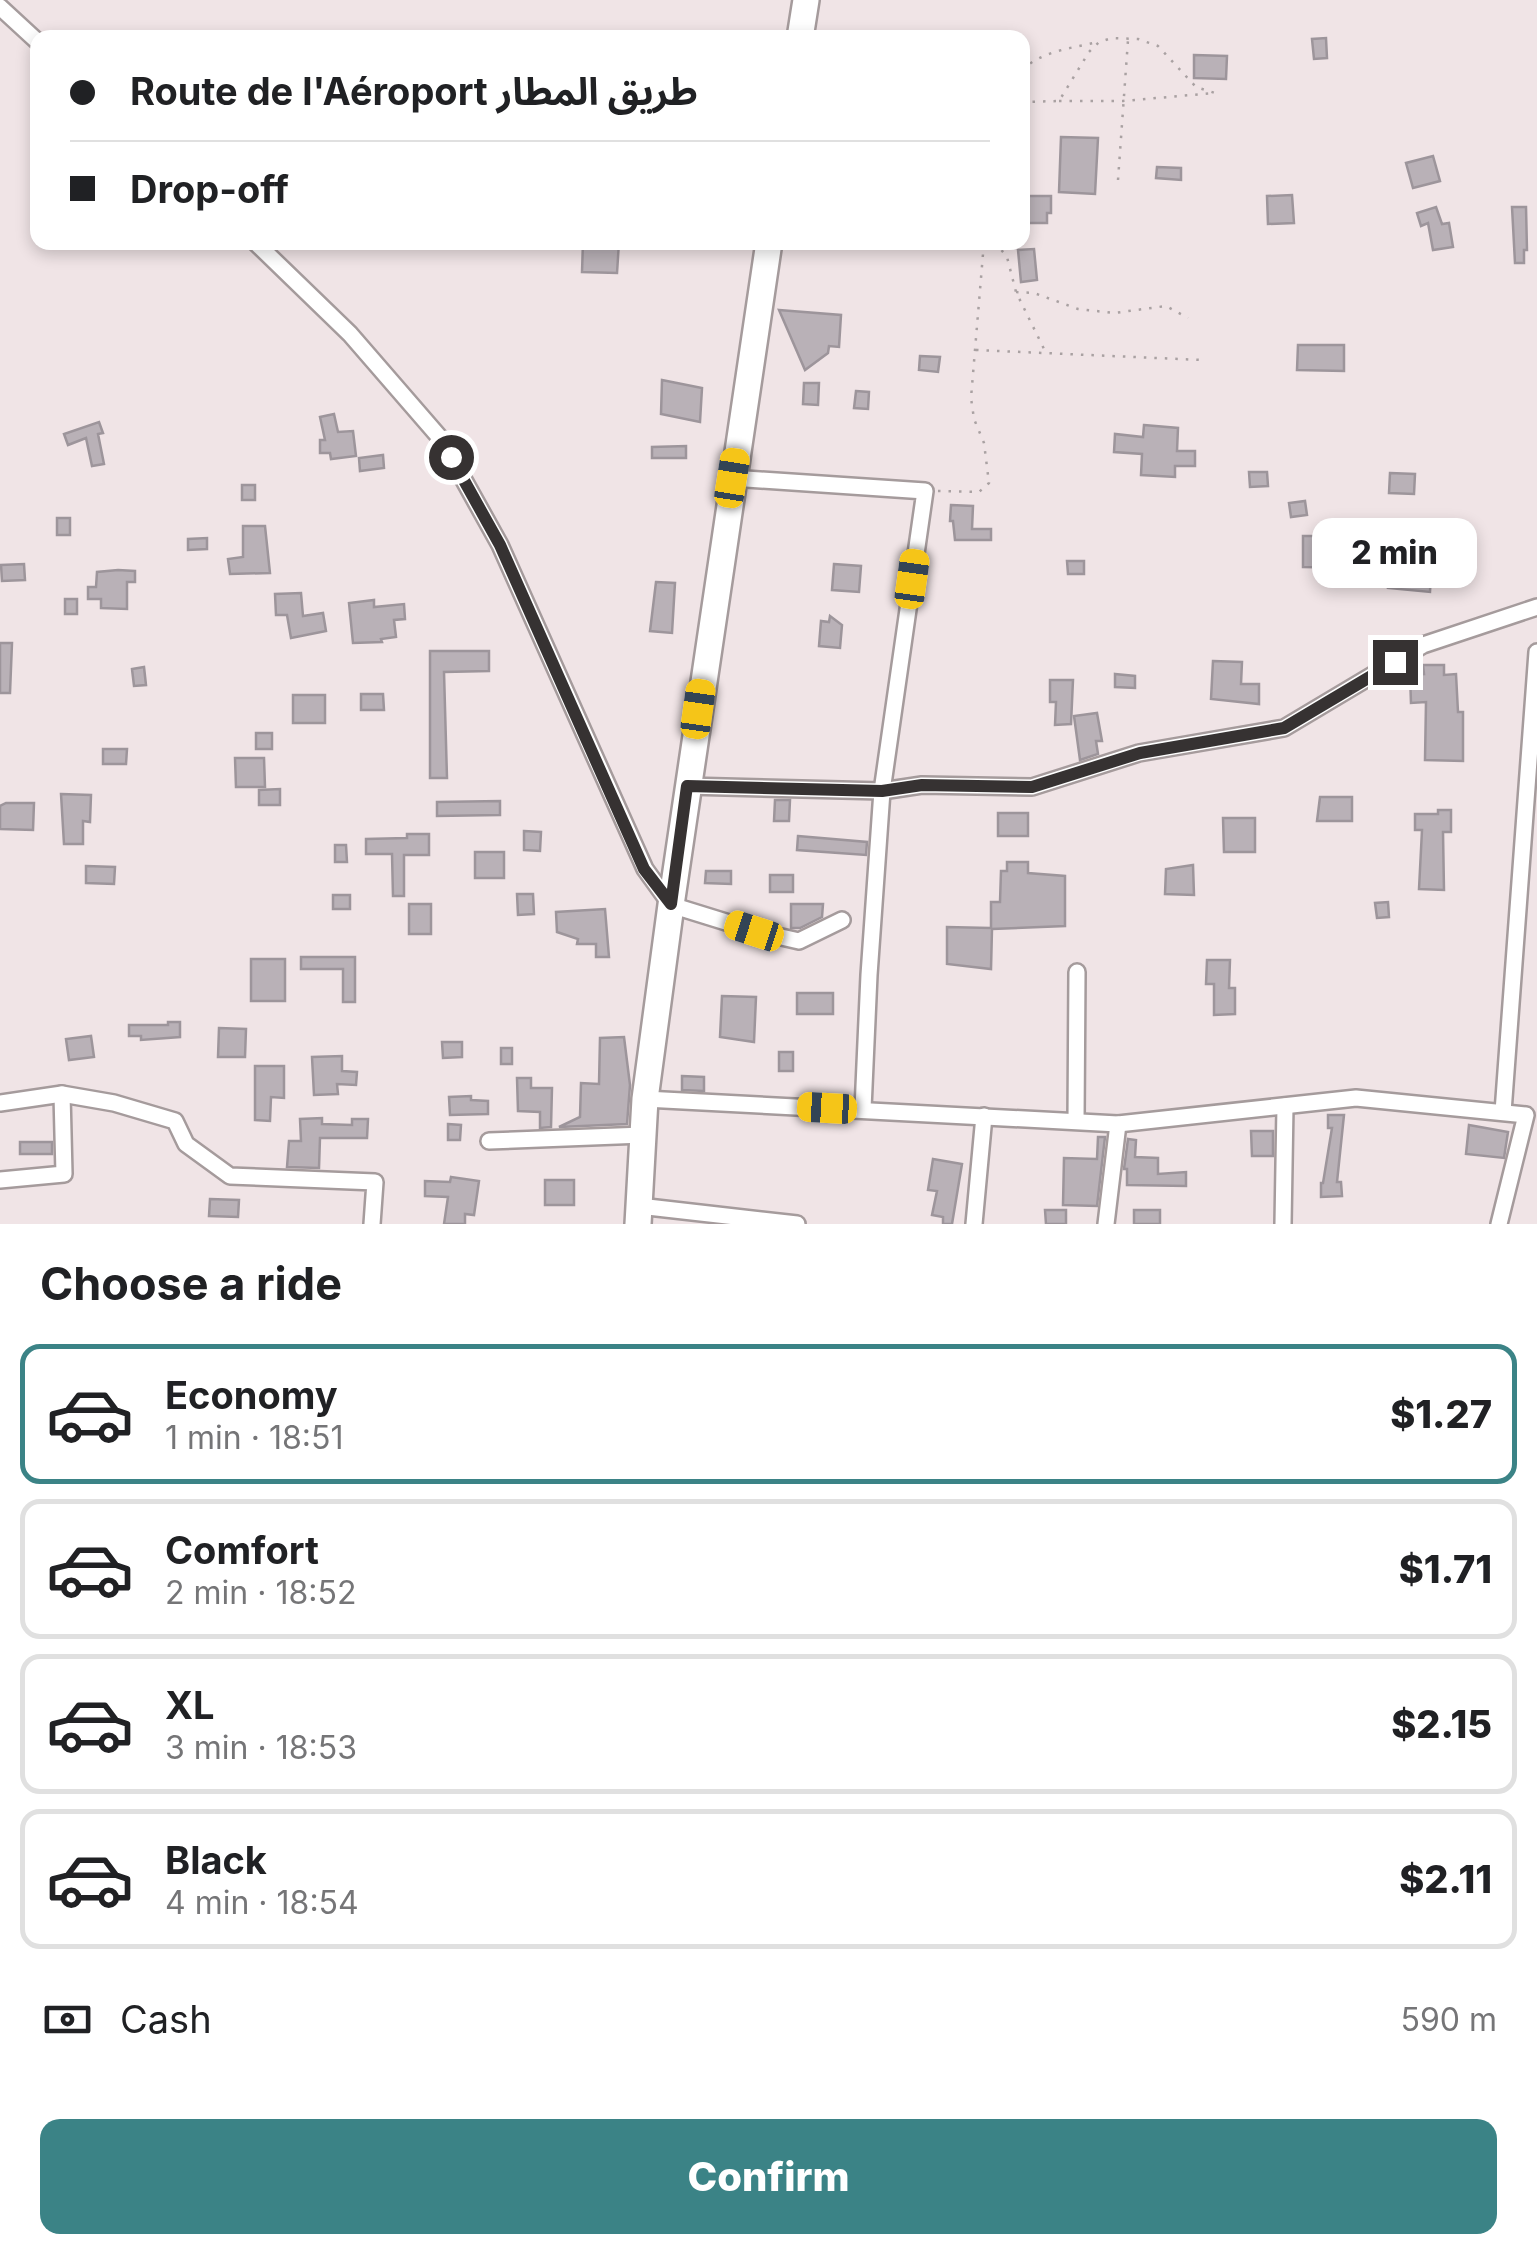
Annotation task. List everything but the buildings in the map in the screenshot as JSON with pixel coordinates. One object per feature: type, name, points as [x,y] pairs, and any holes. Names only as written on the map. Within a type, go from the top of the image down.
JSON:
[{"type":"main road","points":[[801,30],[806,0]]},
{"type":"main road","points":[[639,1215],[645,1099],[671,904],[768,250]]},
{"type":"street","points":[[0,7],[30,35]]},
{"type":"street","points":[[263,250],[350,334],[441,439],[500,545],[644,869],[671,904],[754,931],[799,940],[842,920]]},
{"type":"street","points":[[732,478],[926,491],[882,791],[868,975],[863,1110]]},
{"type":"street","points":[[687,786],[882,791],[922,785],[1032,787],[1140,753],[1284,728],[1423,645],[1537,607]]},
{"type":"street","points":[[1503,1112],[1537,652]]},
{"type":"street","points":[[1076,1121],[1077,972]]},
{"type":"street","points":[[0,1103],[62,1094],[175,1122],[186,1144],[230,1176],[375,1182],[372,1224]]},
{"type":"street","points":[[0,1180],[64,1174],[62,1094]]},
{"type":"street","points":[[645,1099],[1118,1124],[1356,1098],[1503,1112],[1526,1116],[1499,1224]]},
{"type":"street","points":[[1283,1224],[1285,1106]]},
{"type":"street","points":[[974,1224],[984,1116]]},
{"type":"street","points":[[1106,1224],[1118,1124]]},
{"type":"street","points":[[488,1141],[643,1135]]},
{"type":"street","points":[[639,1215],[797,1224]]},
{"type":"path","points":[[1118,180],[1128,39]]},
{"type":"path","points":[[1030,63],[1057,52],[1128,39],[1158,46],[1196,87],[1215,92],[1123,101],[1030,102]]},
{"type":"path","points":[[1058,101],[1099,42]]},
{"type":"path","points":[[926,491],[979,492],[989,483],[984,444],[971,409],[983,250]]},
{"type":"path","points":[[1002,250],[1016,292],[1046,353]]},
{"type":"path","points":[[1016,292],[1034,293],[1078,310],[1114,314],[1166,306],[1188,318]]},
{"type":"path","points":[[974,350],[1202,360]]},
{"type":"route","points":[[451,457],[500,545],[644,869],[671,904],[687,786],[882,791],[922,785],[1032,787],[1140,753],[1284,728],[1395,662]]}]
